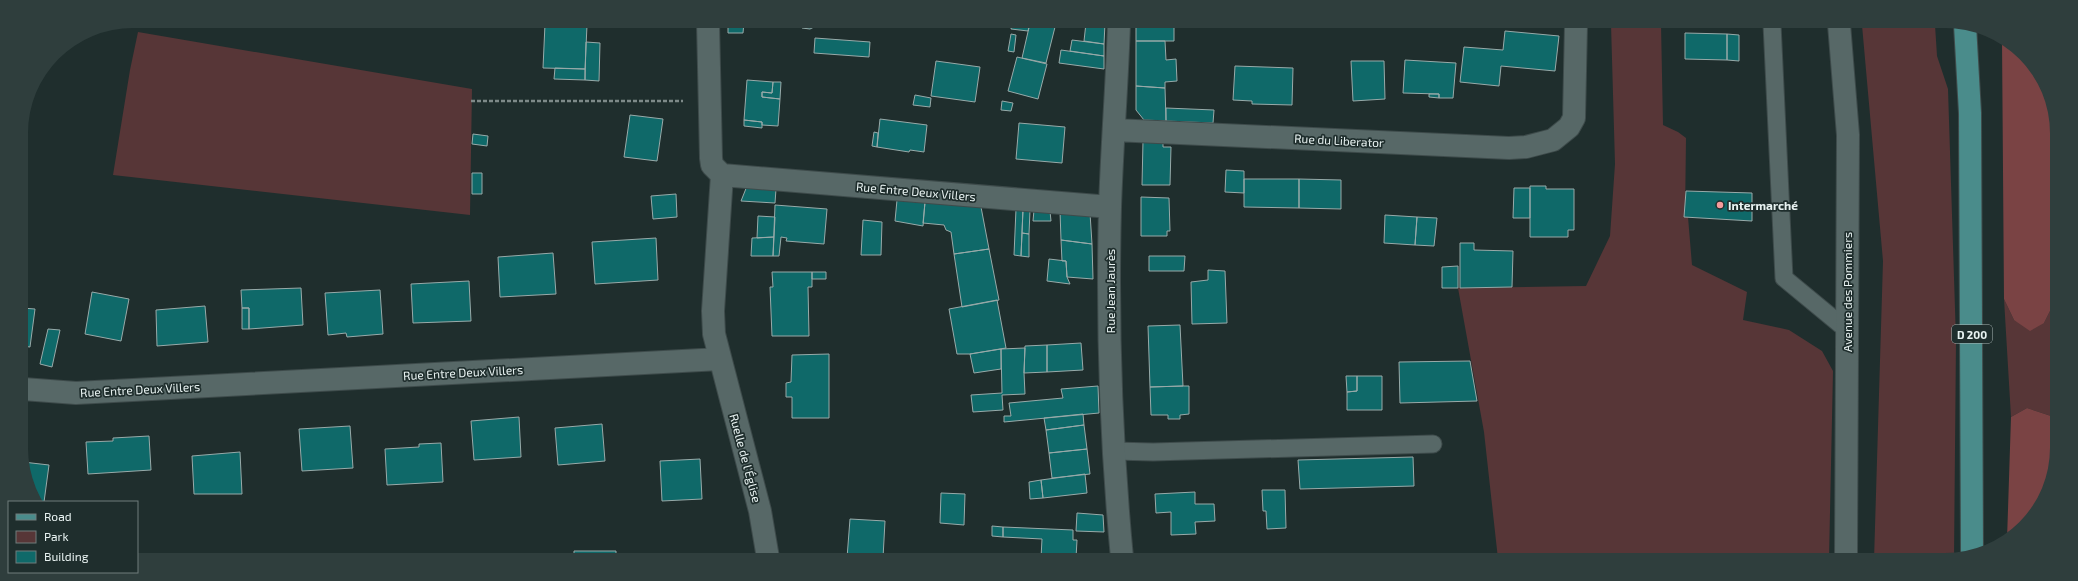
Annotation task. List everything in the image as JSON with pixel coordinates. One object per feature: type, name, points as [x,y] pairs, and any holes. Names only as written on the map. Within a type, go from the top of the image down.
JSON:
[{"type":"main road","name":"D 200","points":[[1965,30],[1970,112],[1972,549]]},
{"type":"main road","name":"D 200","points":[[1970,112],[1977,34]]},
{"type":"street","points":[[708,28],[712,165],[722,175],[713,311],[714,334],[720,359]]},
{"type":"street","name":"Rue Jean Jaurès","points":[[1119,28],[1110,207],[1110,304],[1114,451],[1122,553]]},
{"type":"street","name":"Rue du Liberator","points":[[1114,130],[1510,148],[1541,144],[1562,134],[1574,118],[1576,28]]},
{"type":"street","name":"Avenue des Pommiers","points":[[1839,28],[1848,135],[1846,553]]},
{"type":"street","name":"Rue Entre Deux Villers","points":[[722,175],[1110,207]]},
{"type":"street","name":"Rue Entre Deux Villers","points":[[28,389],[76,393],[720,359]]},
{"type":"street","name":"Ruelle de l'Église","points":[[720,359],[760,511],[767,553]]},
{"type":"lane","points":[[1772,28],[1784,278],[1847,330]]},
{"type":"lane","points":[[1114,451],[1153,452],[1433,444]]},
{"type":"path","points":[[471,101],[710,101]]},
{"type":"green space","points":[[1611,28],[1661,28],[1663,125],[1678,132],[1686,138],[1685,217],[1688,217],[1692,265],[1747,292],[1743,320],[1789,330],[1822,351],[1833,371],[1829,553],[1497,553],[1484,432],[1458,288],[1586,286],[1610,236],[1615,164]]},
{"type":"green space","points":[[1862,28],[1935,28],[1937,56],[1948,89],[1956,340],[1954,553],[1874,553],[1883,261]]},
{"type":"green space","points":[[138,32],[472,89],[470,215],[113,175],[130,70]]},
{"type":"green space","points":[[2004,299],[2014,320],[2044,323],[2050,311],[2050,416],[2027,408],[2011,417]]},
{"type":"shaded area","points":[[2002,45],[2024,64],[2032,75],[2039,87],[2048,113],[2050,126],[2050,311],[2044,323],[2030,331],[2014,320],[2004,299]]},
{"type":"shaded area","points":[[2027,408],[2050,416],[2050,455],[2044,482],[2036,500],[2019,522],[2007,532],[2011,417]]},
{"type":"building","points":[[545,28],[587,28],[585,69],[543,68]]},
{"type":"building","points":[[728,28],[743,28],[743,33],[728,33]]},
{"type":"building","points":[[1011,28],[1029,28],[1028,31]]},
{"type":"building","points":[[1029,28],[1055,28],[1046,63],[1022,58]]},
{"type":"building","points":[[1085,28],[1105,28],[1104,44],[1084,41]]},
{"type":"building","points":[[1136,28],[1174,28],[1174,41],[1136,41]]},
{"type":"building","points":[[1505,31],[1559,36],[1555,71],[1501,66],[1499,86],[1460,82],[1464,47],[1503,50]]},
{"type":"building","points":[[1685,33],[1727,34],[1727,60],[1685,59]]},
{"type":"building","points":[[1011,34],[1016,35],[1014,52],[1008,51]]},
{"type":"building","points":[[1727,34],[1739,35],[1739,61],[1727,60]]},
{"type":"building","points":[[815,38],[870,42],[869,57],[814,53]]},
{"type":"building","points":[[1072,40],[1104,44],[1104,56],[1070,51]]},
{"type":"building","points":[[1136,41],[1165,41],[1166,60],[1176,59],[1177,81],[1165,82],[1165,88],[1136,86]]},
{"type":"building","points":[[586,42],[600,43],[599,81],[585,80]]},
{"type":"building","points":[[1061,50],[1104,56],[1104,69],[1059,63]]},
{"type":"building","points":[[1017,57],[1047,64],[1038,99],[1008,91]]},
{"type":"building","points":[[1405,60],[1456,63],[1453,98],[1439,98],[1439,94],[1403,93]]},
{"type":"building","points":[[936,61],[980,67],[975,102],[931,96]]},
{"type":"building","points":[[1351,61],[1384,61],[1385,99],[1353,101]]},
{"type":"building","points":[[1235,66],[1293,68],[1292,105],[1252,104],[1252,101],[1233,100]]},
{"type":"building","points":[[555,68],[585,69],[585,80],[554,79]]},
{"type":"building","points":[[747,80],[773,82],[772,93],[762,92],[762,97],[780,99],[778,126],[762,125],[762,122],[744,120]]},
{"type":"building","points":[[773,82],[781,82],[780,99],[762,97],[762,92],[772,93]]},
{"type":"building","points":[[1136,86],[1165,88],[1166,121],[1144,120],[1136,110]]},
{"type":"building","points":[[1429,94],[1439,94],[1439,98],[1429,97]]},
{"type":"building","points":[[915,95],[931,98],[930,107],[913,105]]},
{"type":"building","points":[[1002,101],[1013,103],[1011,111],[1001,110]]},
{"type":"building","points":[[1166,108],[1214,110],[1213,123],[1166,121]]},
{"type":"building","points":[[630,115],[663,119],[657,161],[624,157]]},
{"type":"building","points":[[880,119],[927,125],[924,152],[910,150],[909,152],[877,147]]},
{"type":"building","points":[[744,120],[762,122],[762,128],[744,126]]},
{"type":"building","points":[[1019,123],[1065,127],[1062,163],[1016,159]]},
{"type":"building","points":[[874,132],[878,133],[877,147],[872,146]]},
{"type":"building","points":[[473,134],[488,136],[487,146],[472,144]]},
{"type":"building","points":[[1143,141],[1163,142],[1163,147],[1171,147],[1170,185],[1142,185]]},
{"type":"building","points":[[1226,170],[1244,171],[1244,193],[1225,192]]},
{"type":"building","points":[[472,173],[482,173],[482,194],[472,194]]},
{"type":"building","points":[[1244,179],[1299,179],[1299,208],[1244,207]]},
{"type":"building","points":[[1299,179],[1341,180],[1341,209],[1299,208]]},
{"type":"building","points":[[747,186],[776,189],[775,203],[741,201]]},
{"type":"building","points":[[1530,186],[1546,186],[1546,189],[1574,189],[1574,230],[1568,230],[1568,237],[1530,237]]},
{"type":"building","points":[[1514,188],[1530,188],[1530,218],[1513,218]]},
{"type":"building","points":[[1686,191],[1752,193],[1752,221],[1684,217]]},
{"type":"building","points":[[676,194],[677,217],[653,219],[651,196]]},
{"type":"building","points":[[1141,197],[1169,198],[1170,231],[1167,231],[1167,236],[1141,236]]},
{"type":"building","points":[[897,200],[925,202],[923,226],[895,221]]},
{"type":"building","points":[[925,202],[981,207],[989,249],[954,254],[951,232],[946,230],[944,225],[923,223]]},
{"type":"building","points":[[775,205],[827,209],[824,244],[786,241],[787,238],[781,237],[779,256],[773,256]]},
{"type":"building","points":[[1016,209],[1023,209],[1021,256],[1014,255]]},
{"type":"building","points":[[1023,209],[1030,210],[1029,234],[1022,233]]},
{"type":"building","points":[[1034,210],[1050,211],[1051,221],[1033,221]]},
{"type":"building","points":[[1060,211],[1090,213],[1092,244],[1061,240]]},
{"type":"building","points":[[1385,215],[1417,217],[1415,245],[1384,243]]},
{"type":"building","points":[[758,216],[775,217],[774,237],[757,238]]},
{"type":"building","points":[[1417,217],[1437,218],[1434,246],[1415,245]]},
{"type":"building","points":[[863,220],[882,222],[881,255],[861,255]]},
{"type":"building","points":[[1022,233],[1029,234],[1029,257],[1021,256]]},
{"type":"building","points":[[774,237],[773,256],[751,256],[752,238]]},
{"type":"building","points":[[656,238],[658,280],[595,284],[592,242]]},
{"type":"building","points":[[1061,240],[1092,244],[1093,279],[1067,277],[1066,261],[1062,261]]},
{"type":"building","points":[[1460,243],[1474,243],[1474,250],[1513,251],[1512,287],[1460,288]]},
{"type":"building","points":[[989,249],[999,300],[962,307],[954,254]]},
{"type":"building","points":[[553,253],[556,294],[500,297],[498,257]]},
{"type":"building","points":[[1149,256],[1185,256],[1184,271],[1149,271]]},
{"type":"building","points":[[1049,259],[1066,261],[1067,277],[1070,284],[1047,281]]},
{"type":"building","points":[[1458,266],[1458,288],[1442,288],[1442,267]]},
{"type":"building","points":[[1208,270],[1225,271],[1227,323],[1192,324],[1191,282],[1208,280]]},
{"type":"building","points":[[772,272],[812,272],[812,287],[808,287],[809,336],[772,336],[770,287],[773,287]]},
{"type":"building","points":[[812,272],[826,272],[826,279],[812,279]]},
{"type":"building","points":[[469,281],[471,321],[413,323],[411,284]]},
{"type":"building","points":[[301,288],[303,325],[249,329],[249,308],[242,308],[241,290]]},
{"type":"building","points":[[380,290],[383,334],[347,337],[346,333],[328,335],[325,293]]},
{"type":"building","points":[[92,292],[129,299],[121,341],[85,334]]},
{"type":"building","points":[[997,300],[1006,348],[970,354],[957,354],[949,309]]},
{"type":"building","points":[[205,306],[208,342],[157,346],[156,310]]},
{"type":"building","points":[[28,308],[35,309],[30,347],[28,347]]},
{"type":"building","points":[[242,308],[249,308],[249,329],[242,329]]},
{"type":"building","points":[[1180,325],[1183,386],[1150,387],[1148,326]]},
{"type":"building","points":[[48,329],[60,330],[52,367],[40,364]]},
{"type":"building","points":[[1081,343],[1083,370],[1047,372],[1047,345]]},
{"type":"building","points":[[1047,345],[1047,372],[1024,373],[1025,346]]},
{"type":"building","points":[[1025,348],[1025,394],[1002,395],[1003,410],[973,412],[971,395],[1002,393],[1001,349]]},
{"type":"building","points":[[1001,349],[1001,369],[974,373],[970,354]]},
{"type":"building","points":[[829,354],[829,418],[792,418],[792,397],[786,397],[786,383],[791,382],[792,355]]},
{"type":"building","points":[[1470,361],[1477,401],[1400,403],[1399,362]]},
{"type":"building","points":[[1346,376],[1357,376],[1357,391],[1347,392]]},
{"type":"building","points":[[1357,376],[1382,376],[1382,410],[1347,410],[1347,392],[1357,391]]},
{"type":"building","points":[[1098,386],[1099,413],[1004,422],[1004,416],[1011,416],[1009,403],[1063,398],[1061,389]]},
{"type":"building","points":[[1189,386],[1189,414],[1180,415],[1180,419],[1168,419],[1168,415],[1151,415],[1150,387]]},
{"type":"building","points":[[1083,414],[1084,425],[1046,430],[1044,418]]},
{"type":"building","points":[[519,417],[521,457],[474,460],[471,421]]},
{"type":"building","points":[[602,424],[605,461],[558,465],[555,428]]},
{"type":"building","points":[[1084,425],[1087,449],[1049,453],[1046,430]]},
{"type":"building","points":[[350,426],[353,468],[302,471],[299,429]]},
{"type":"building","points":[[149,436],[151,470],[88,474],[86,442],[113,441],[113,438]]},
{"type":"building","points":[[441,443],[443,482],[387,485],[385,449],[419,447],[419,444]]},
{"type":"building","points":[[1087,449],[1090,474],[1052,478],[1049,453]]},
{"type":"building","points":[[240,452],[242,494],[194,494],[192,456]]},
{"type":"building","points":[[1413,457],[1414,486],[1300,489],[1298,460]]},
{"type":"building","points":[[700,459],[702,499],[662,501],[660,461]]},
{"type":"building","points":[[29,463],[49,465],[44,501],[43,501],[36,488]]},
{"type":"building","points":[[1085,474],[1087,493],[1043,498],[1041,480]]},
{"type":"building","points":[[1041,480],[1043,498],[1030,499],[1029,482]]},
{"type":"building","points":[[1262,490],[1285,490],[1286,528],[1267,529],[1266,511],[1263,511]]},
{"type":"building","points":[[1195,492],[1195,504],[1214,504],[1215,521],[1195,522],[1196,534],[1171,535],[1171,512],[1156,513],[1155,494]]},
{"type":"building","points":[[941,493],[965,494],[964,525],[940,523]]},
{"type":"building","points":[[1077,513],[1103,515],[1104,532],[1076,531]]},
{"type":"building","points":[[850,519],[885,521],[883,553],[847,553]]},
{"type":"building","points":[[992,526],[1003,527],[1003,537],[992,536]]},
{"type":"building","points":[[1003,527],[1073,530],[1073,540],[1077,540],[1076,553],[1041,553],[1042,539],[1003,537]]},
{"type":"building","points":[[574,551],[616,551],[616,553],[574,553]]},
{"type":"place","name":"Intermarché","points":[[1720,205]]}]
